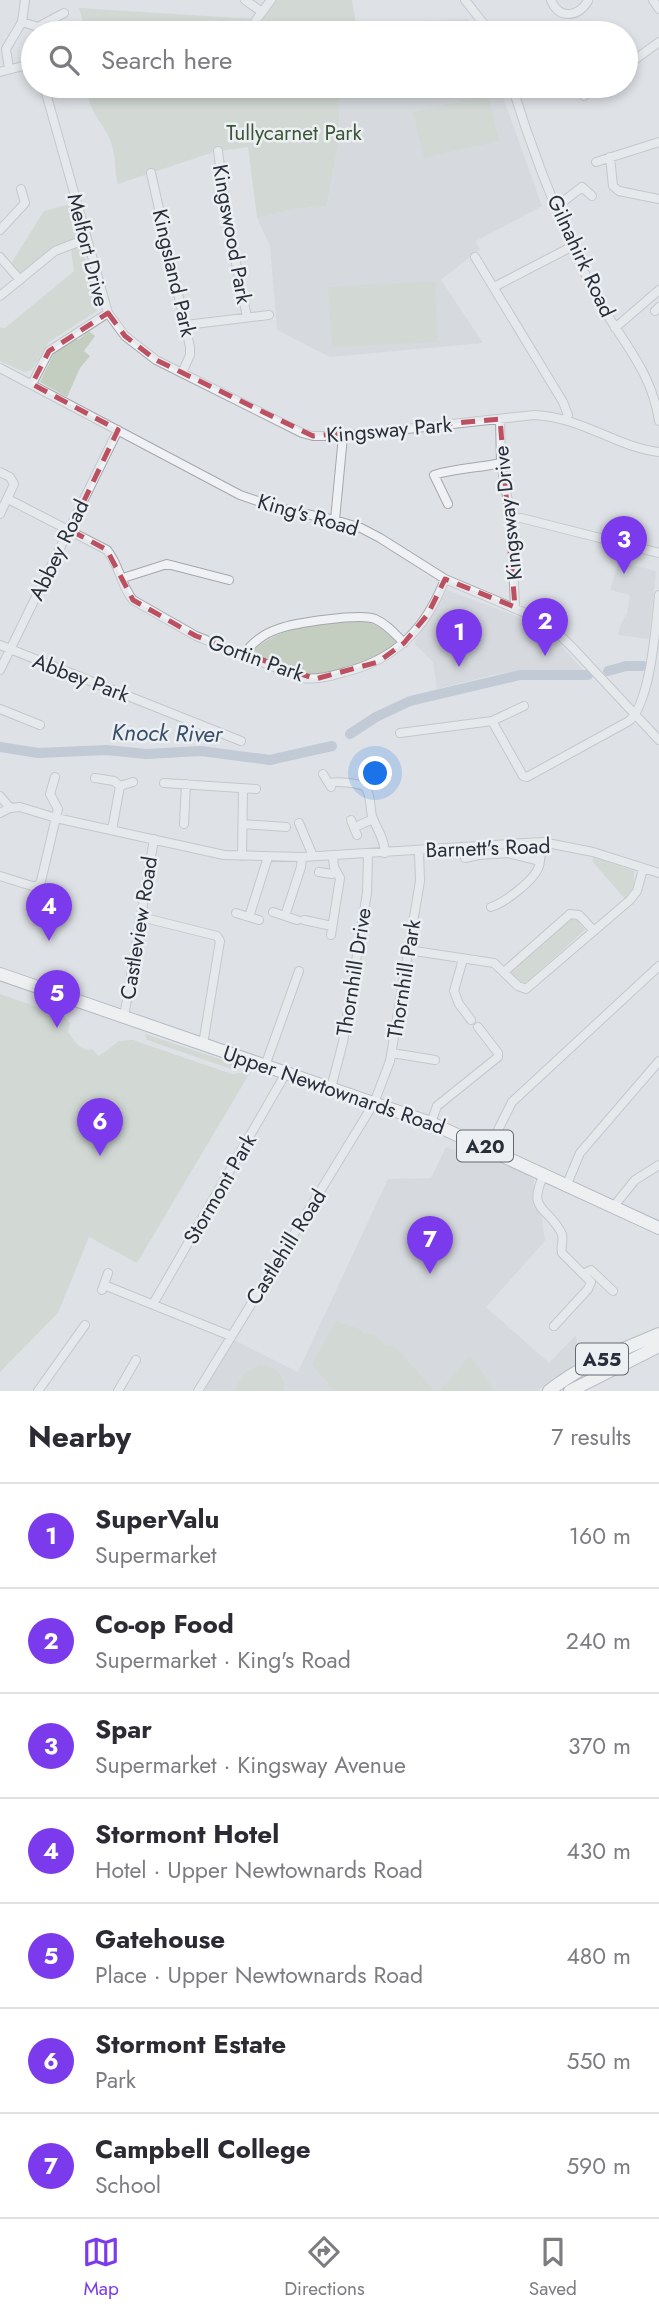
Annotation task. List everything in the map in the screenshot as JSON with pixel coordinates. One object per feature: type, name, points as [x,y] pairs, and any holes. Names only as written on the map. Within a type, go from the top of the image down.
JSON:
[{"type":"highway","name":"Upper Newtownards Road","points":[[0,974],[431,1123],[659,1227]]},
{"type":"highway","name":"A55","points":[[549,1391],[593,1363],[659,1334]]},
{"type":"highway","name":"A55","points":[[570,1391],[659,1346]]},
{"type":"street","points":[[22,21],[25,0]]},
{"type":"street","points":[[245,0],[262,12]]},
{"type":"street","points":[[256,20],[271,0]]},
{"type":"street","points":[[465,0],[482,21]]},
{"type":"street","points":[[551,0],[560,13],[568,16],[577,13],[589,1]]},
{"type":"street","points":[[49,21],[64,13]]},
{"type":"street","points":[[5,71],[4,45],[21,23]]},
{"type":"street","points":[[638,57],[659,42]]},
{"type":"street","name":"Melfort Drive","points":[[32,384],[49,351],[108,313],[47,98]]},
{"type":"street","name":"Gilnahirk Road","points":[[516,98],[532,148],[591,287],[647,377],[659,421]]},
{"type":"street","points":[[596,162],[659,142]]},
{"type":"street","name":"Kingswood Park","points":[[218,151],[227,219],[247,317]]},
{"type":"street","points":[[610,158],[612,187],[619,191],[659,199]]},
{"type":"street","name":"Kingsland Park","points":[[151,173],[186,325],[190,355],[182,373]]},
{"type":"street","points":[[556,207],[582,187],[592,196]]},
{"type":"street","points":[[0,230],[25,202],[21,189]]},
{"type":"street","points":[[0,296],[55,251],[86,239]]},
{"type":"street","points":[[494,287],[573,246]]},
{"type":"street","points":[[0,257],[20,280]]},
{"type":"street","points":[[475,257],[563,402],[568,415],[566,419]]},
{"type":"street","points":[[615,328],[658,293]]},
{"type":"street","name":"Kingsway Park","points":[[108,313],[133,344],[156,360],[302,433],[325,437],[343,436],[534,415],[566,419],[659,452]]},
{"type":"street","points":[[186,325],[269,315]]},
{"type":"street","name":"King's Road","points":[[0,368],[247,498],[278,508],[335,520],[380,538],[445,579],[535,617],[555,630],[659,740]]},
{"type":"street","name":"Kingsway Drive","points":[[500,419],[501,463],[510,518],[515,607]]},
{"type":"street","name":"Abbey Road","points":[[0,670],[118,430]]},
{"type":"street","points":[[335,520],[343,436]]},
{"type":"street","points":[[448,504],[434,475],[450,470],[501,463]]},
{"type":"street","points":[[0,472],[13,480],[14,484],[0,514]]},
{"type":"street","name":"Gortin Park","points":[[8,499],[107,551],[117,562],[127,594],[132,600],[196,636],[295,676],[315,679],[377,662],[413,634],[428,614],[445,579]]},
{"type":"street","points":[[510,518],[521,518],[659,553]]},
{"type":"street","points":[[123,578],[167,564],[229,580]]},
{"type":"street","points":[[492,721],[523,776],[527,777],[629,720],[635,715],[642,700],[655,658],[659,595]]},
{"type":"street","points":[[244,655],[254,643],[277,629],[356,617],[374,619],[385,625],[404,643]]},
{"type":"street","name":"Abbey Park","points":[[0,645],[241,740]]},
{"type":"street","points":[[642,700],[642,722]]},
{"type":"street","points":[[400,733],[492,721],[524,706]]},
{"type":"street","points":[[0,709],[40,725]]},
{"type":"street","points":[[323,774],[330,785],[339,780],[366,788],[373,819],[384,840],[385,853]]},
{"type":"street","points":[[0,876],[32,886],[38,886],[41,881],[57,818],[58,809],[50,794],[55,777]]},
{"type":"street","points":[[95,778],[114,781],[120,786]]},
{"type":"street","points":[[120,786],[133,782]]},
{"type":"street","points":[[164,783],[256,789]]},
{"type":"street","points":[[186,784],[188,820]]},
{"type":"street","points":[[112,830],[120,786]]},
{"type":"street","points":[[242,856],[243,789]]},
{"type":"street","points":[[0,796],[10,808],[0,813]]},
{"type":"street","name":"Barnett's Road","points":[[10,808],[20,807],[57,818],[224,855],[333,856],[542,842],[593,852],[659,873]]},
{"type":"street","points":[[354,827],[373,819]]},
{"type":"street","points":[[299,822],[313,856]]},
{"type":"street","points":[[243,824],[281,824]]},
{"type":"street","name":"Castleview Road","points":[[124,1017],[154,839]]},
{"type":"street","points":[[491,907],[509,898],[534,874],[540,861],[542,842]]},
{"type":"street","name":"Thornhill Park","points":[[374,1103],[392,1052],[420,881],[419,851]]},
{"type":"street","points":[[465,858],[508,853],[540,861]]},
{"type":"street","name":"Thornhill Drive","points":[[331,1088],[339,1063],[367,893],[368,854]]},
{"type":"street","points":[[273,912],[331,930],[340,878],[333,856]]},
{"type":"street","points":[[249,917],[268,857]]},
{"type":"street","points":[[285,916],[302,857]]},
{"type":"street","points":[[408,950],[494,963],[518,986],[526,989],[630,900],[637,891],[643,869]]},
{"type":"street","points":[[319,872],[332,874],[337,871]]},
{"type":"street","points":[[236,913],[260,920]]},
{"type":"street","points":[[504,972],[570,914],[579,915],[594,931]]},
{"type":"street","points":[[141,917],[217,936],[220,941],[203,1044]]},
{"type":"street","points":[[431,1123],[437,1106],[498,1057],[498,1053],[459,1004],[454,991],[463,959]]},
{"type":"street","points":[[489,1148],[512,1102],[659,966]]},
{"type":"street","points":[[265,1066],[299,971]]},
{"type":"street","points":[[392,1052],[435,1060]]},
{"type":"street","points":[[567,1184],[580,1153],[659,1060]]},
{"type":"street","name":"Stormont Park","points":[[153,1304],[286,1073]]},
{"type":"street","name":"Castlehill Road","points":[[198,1391],[374,1103]]},
{"type":"street","points":[[614,1206],[628,1186],[659,1165]]},
{"type":"street","points":[[544,1174],[537,1191],[540,1206],[562,1233],[562,1253],[589,1279],[591,1285],[554,1326]]},
{"type":"street","points":[[583,1274],[591,1270],[613,1291]]},
{"type":"street","points":[[108,1273],[103,1288],[137,1298],[231,1336]]},
{"type":"street","points":[[38,1391],[85,1325]]},
{"type":"street","points":[[118,1391],[136,1360]]},
{"type":"highlighted area","points":[[108,313],[125,336],[156,360],[313,436],[500,419],[515,607],[445,579],[428,614],[404,643],[378,662],[315,679],[196,636],[133,600],[107,550],[70,530],[118,430],[32,384],[49,351]]},
{"type":"shaded area","points":[[468,19],[469,21],[423,21]]},
{"type":"shaded area","points":[[338,98],[503,98],[542,206],[476,241],[480,249],[441,280],[483,343],[330,357],[277,330],[270,246],[257,218],[295,209],[327,206],[340,134]]},
{"type":"shaded area","points":[[619,561],[656,571],[649,639],[618,635],[627,613],[630,595],[610,590]]},
{"type":"shaded area","points":[[447,590],[511,614],[550,634],[586,673],[561,675],[520,671],[437,689],[433,662],[414,643]]},
{"type":"shaded area","points":[[462,1145],[534,1178],[534,1195],[541,1212],[545,1241],[486,1307],[549,1363],[576,1335],[578,1347],[585,1360],[553,1378],[538,1391],[204,1391],[234,1340],[298,1372],[388,1179],[431,1178],[446,1147],[454,1150]]},
{"type":"green space","points":[[269,0],[352,0],[356,21],[83,21],[79,8],[256,19]]},
{"type":"green space","name":"Tullycarnet Park","points":[[88,98],[338,98],[340,134],[327,206],[295,209],[257,218],[248,147],[214,152],[118,184],[112,146]]},
{"type":"green space","points":[[475,98],[489,98],[499,141],[424,158],[413,112]]},
{"type":"green space","points":[[70,206],[77,234],[73,239],[53,248],[19,275],[10,265],[44,211]]},
{"type":"green space","points":[[74,247],[82,249],[98,304],[97,311],[49,342],[32,370],[24,372],[0,361],[0,327],[5,328],[74,271],[71,251]]},
{"type":"green space","points":[[435,281],[438,342],[332,347],[328,287]]},
{"type":"green space","points":[[89,331],[95,336],[84,351],[90,356],[80,368],[67,397],[40,382],[54,353]]},
{"type":"green space","points":[[360,620],[387,631],[397,644],[374,661],[319,676],[299,674],[249,654],[260,644],[287,632],[315,625]]},
{"type":"green space","points":[[594,857],[634,871],[634,886],[627,898],[624,898],[592,861]]},
{"type":"green space","points":[[571,918],[576,919],[585,930],[527,982],[523,984],[511,975],[512,970]]},
{"type":"green space","points":[[0,994],[64,1016],[70,1023],[68,1032],[75,1042],[84,1049],[92,1049],[99,1056],[119,1041],[133,1040],[232,1074],[251,1071],[137,1263],[89,1237],[58,1313],[0,1372]]},
{"type":"green space","points":[[145,1034],[238,1065],[238,1068],[234,1070],[147,1040]]},
{"type":"green space","points":[[336,1321],[362,1330],[362,1333],[374,1334],[387,1346],[393,1344],[435,1391],[334,1391],[312,1364]]},
{"type":"green space","points":[[470,1355],[495,1391],[440,1391]]},
{"type":"green space","points":[[260,1365],[271,1367],[278,1372],[285,1391],[234,1391],[245,1372]]},
{"type":"waterway","name":"Knock River","points":[[608,671],[626,666],[643,666]]},
{"type":"waterway","name":"Knock River","points":[[350,734],[376,717],[410,701],[520,675],[588,675]]},
{"type":"waterway","name":"Knock River","points":[[0,747],[38,753],[107,750],[146,754],[201,751],[270,760],[332,746]]},
{"type":"place","name":"Spar","points":[[624,574]]},
{"type":"place","name":"Co-op Food","points":[[545,656]]},
{"type":"place","name":"SuperValu","points":[[459,667]]},
{"type":"place","name":"Stormont Hotel","points":[[49,941]]},
{"type":"place","name":"Gatehouse","points":[[57,1028]]},
{"type":"place","name":"Stormont Estate","points":[[100,1156]]},
{"type":"place","name":"Campbell College","points":[[430,1274]]}]
